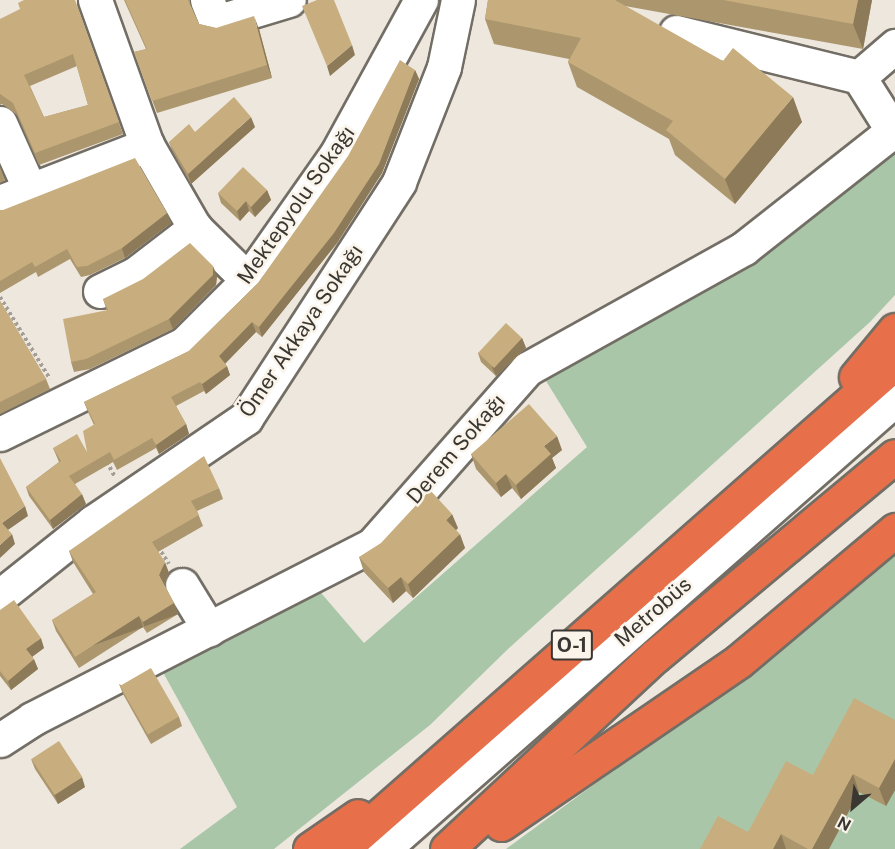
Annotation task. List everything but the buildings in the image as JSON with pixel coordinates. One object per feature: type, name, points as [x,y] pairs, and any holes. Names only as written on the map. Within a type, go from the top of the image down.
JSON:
[{"type":"highway","points":[[803,442],[895,330]]},
{"type":"highway","name":"O-1","points":[[342,849],[895,363]]},
{"type":"highway","points":[[447,849],[655,656],[895,454]]},
{"type":"highway","points":[[464,849],[739,661],[895,530]]},
{"type":"highway","points":[[310,849],[445,759]]},
{"type":"street","points":[[95,0],[147,145],[195,228],[248,280]]},
{"type":"street","points":[[207,0],[216,22],[289,0]]},
{"type":"street","name":"Mektepyolu Sokağı","points":[[0,434],[66,405],[184,344],[248,280],[336,155],[421,0]]},
{"type":"street","name":"Ömer Akkaya Sokağı","points":[[0,596],[128,499],[246,418],[399,182],[444,68],[459,0]]},
{"type":"street","points":[[675,33],[859,77],[894,130]]},
{"type":"street","points":[[859,77],[895,46]]},
{"type":"street","points":[[0,123],[30,189]]},
{"type":"street","name":"Derem Sokağı","points":[[0,740],[33,719],[372,545],[526,369],[744,248],[894,130]]},
{"type":"street","points":[[0,202],[147,145]]},
{"type":"street","points":[[100,291],[135,274],[195,228]]},
{"type":"street","name":"Metrobüs","points":[[383,849],[895,399]]},
{"type":"street","name":"Metrobüs","points":[[406,849],[895,418]]},
{"type":"street","points":[[182,585],[209,629]]},
{"type":"path","points":[[0,297],[66,405]]},
{"type":"path","points":[[106,460],[128,499]]},
{"type":"path","points":[[151,536],[182,585]]},
{"type":"green space","points":[[895,152],[895,295],[870,322],[507,650],[430,725],[274,849],[180,849],[237,807],[159,665],[316,587],[364,643],[587,447],[546,381],[763,253]]},
{"type":"green space","points":[[895,553],[895,849],[506,849],[776,651]]}]
